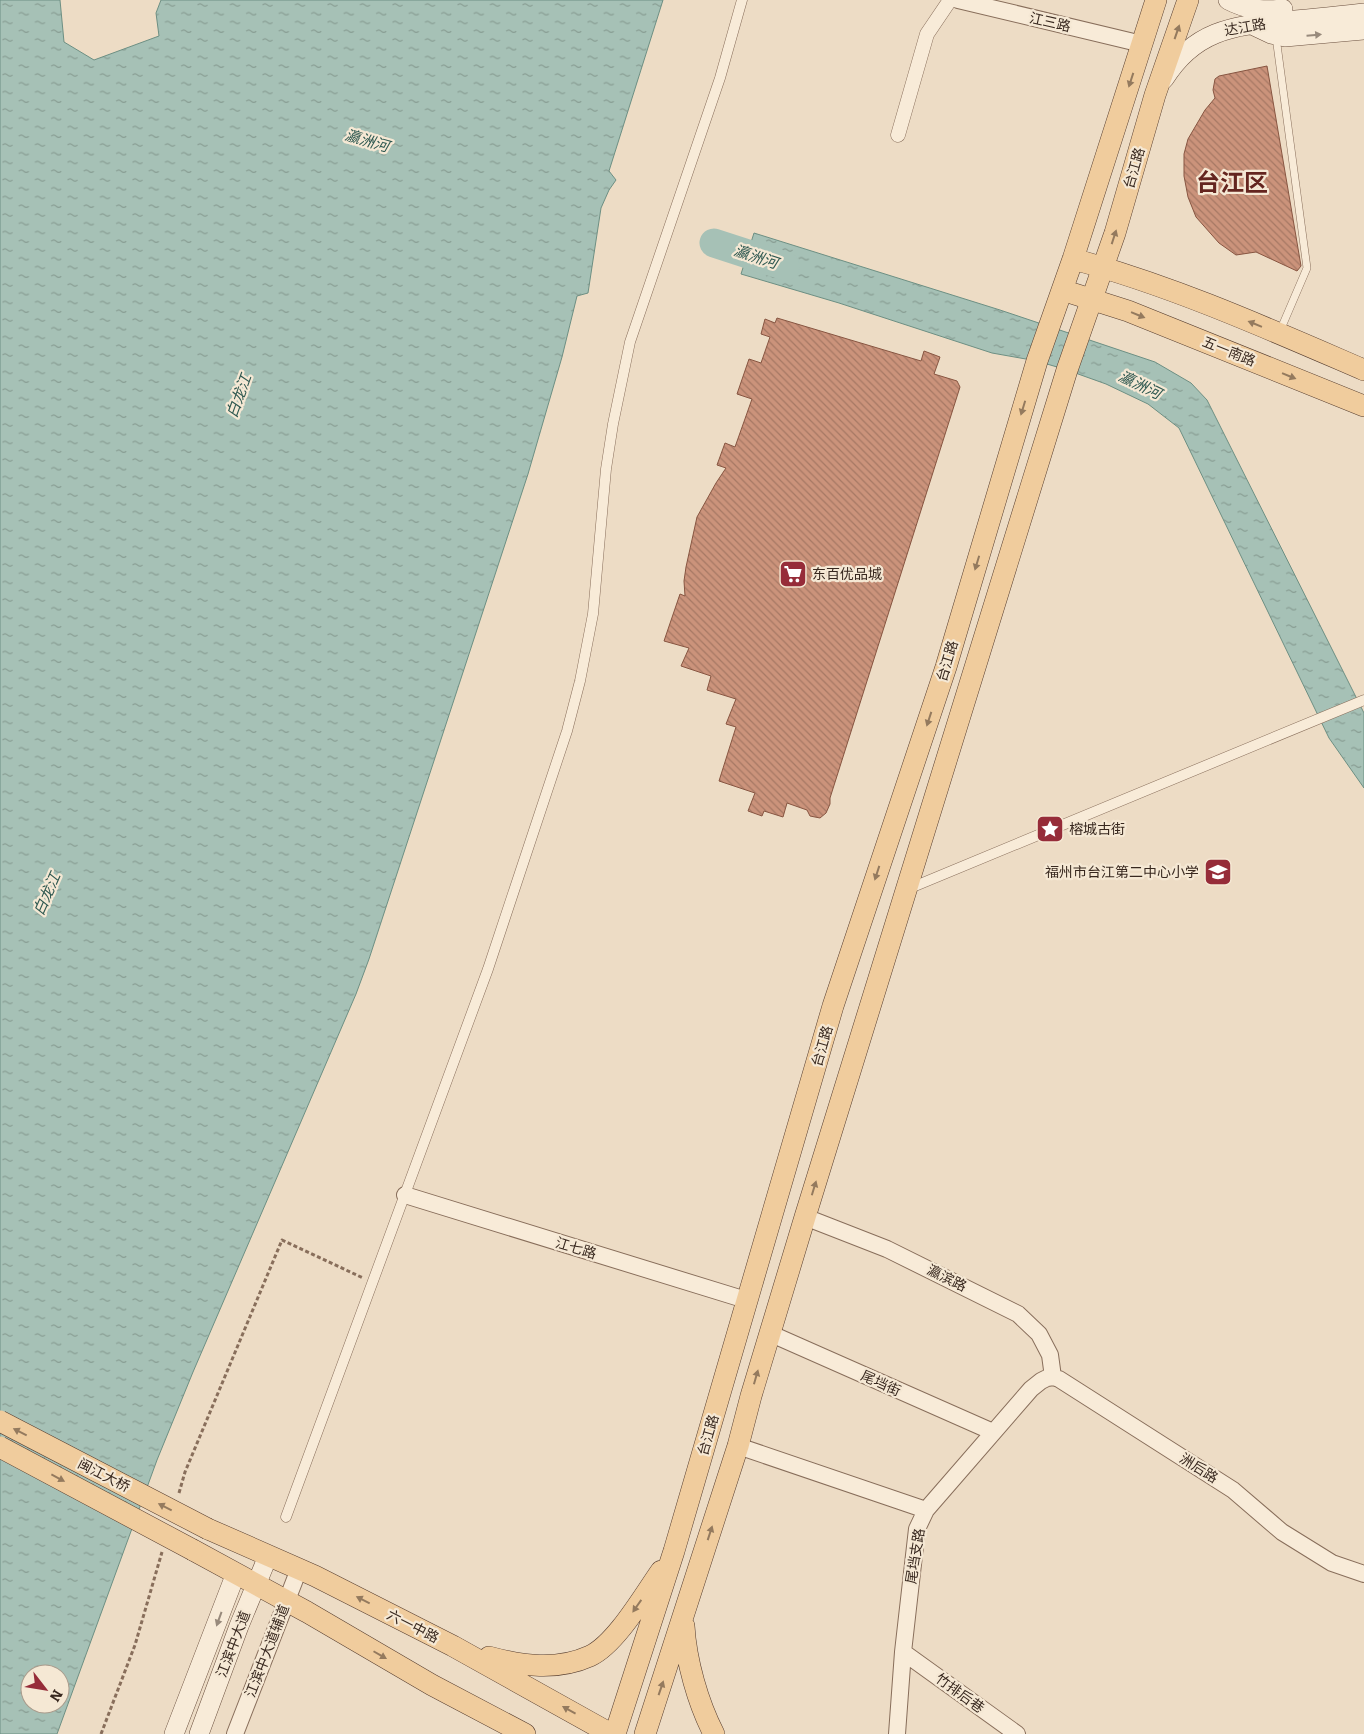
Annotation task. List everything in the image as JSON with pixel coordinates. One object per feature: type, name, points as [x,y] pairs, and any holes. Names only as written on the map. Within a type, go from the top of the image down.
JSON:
[{"type":"main road","points":[[1062,290],[1156,0]]},
{"type":"main road","name":"台江路","points":[[907,889],[1067,370],[1104,267],[1155,95],[1188,0]]},
{"type":"main road","points":[[1228,0],[1249,9],[1285,37],[1364,30]]},
{"type":"main road","name":"达江路","points":[[1155,95],[1174,64],[1192,46],[1210,35],[1220,31],[1265,23],[1364,0]]},
{"type":"main road","name":"达江路","points":[[1265,23],[1364,13]]},
{"type":"main road","points":[[1073,259],[1104,267],[1194,299],[1364,370]]},
{"type":"main road","name":"台江路","points":[[613,1734],[674,1551],[833,1006],[946,667],[1037,361],[1062,290]]},
{"type":"main road","name":"五一南路","points":[[1062,290],[1128,311],[1364,406]]},
{"type":"main road","points":[[645,1734],[738,1446],[769,1333],[907,889]]},
{"type":"main road","name":"闽江大桥","points":[[0,1421],[208,1529]]},
{"type":"main road","name":"闽江大桥","points":[[0,1447],[307,1612],[432,1685]]},
{"type":"main road","name":"六一中路","points":[[208,1529],[299,1569],[453,1646],[613,1734]]},
{"type":"main road","points":[[453,1646],[515,1664],[538,1667],[563,1664],[591,1656],[619,1631],[674,1551]]},
{"type":"main road","name":"江滨中大道","points":[[199,1734],[268,1556]]},
{"type":"main road","name":"江滨中大道","points":[[174,1734],[236,1573]]},
{"type":"main road","points":[[688,1602],[684,1626],[687,1654],[714,1734]]},
{"type":"main road","points":[[432,1685],[480,1720],[489,1734]]},
{"type":"main road","points":[[432,1685],[525,1734]]},
{"type":"street","points":[[286,1517],[488,969],[567,730],[580,681],[593,614],[606,469],[630,342],[720,78],[742,0]]},
{"type":"street","points":[[898,135],[927,34],[950,0]]},
{"type":"street","name":"江三路","points":[[958,0],[1142,44]]},
{"type":"street","points":[[907,889],[1363,701]]},
{"type":"street","name":"江七路","points":[[405,1195],[746,1300]]},
{"type":"street","name":"瀛滨路","points":[[805,1216],[887,1249],[1018,1314],[1039,1334],[1050,1355],[1053,1377]]},
{"type":"street","name":"尾垱街","points":[[769,1333],[993,1432]]},
{"type":"street","name":"尾垱支路","points":[[897,1734],[903,1652],[917,1528],[926,1510],[1031,1388],[1040,1380],[1053,1377]]},
{"type":"street","name":"洲后路","points":[[1053,1377],[1233,1490],[1282,1532],[1332,1563],[1364,1574]]},
{"type":"street","points":[[738,1446],[926,1510]]},
{"type":"street","name":"江滨中大道辅道","points":[[235,1734],[299,1569]]},
{"type":"street","name":"竹排后巷","points":[[903,1652],[1017,1734]]},
{"type":"lane","points":[[1265,23],[1307,268],[1279,334]]},
{"type":"path","points":[[177,1501],[185,1472],[282,1240],[372,1282]]},
{"type":"path","points":[[101,1734],[135,1645],[163,1549]]},
{"type":"water","name":"白龙江","points":[[0,0],[60,0],[64,42],[94,60],[159,36],[156,13],[161,0],[663,0],[609,171],[616,180],[601,208],[588,293],[577,296],[562,357],[528,474],[356,994],[157,1460],[70,1698],[70,1664],[20,1664],[20,1714],[64,1714],[57,1734],[0,1734]]},
{"type":"water","points":[[754,233],[1000,310],[1155,362],[1191,383],[1207,400],[1364,713],[1364,788],[1329,738],[1179,428],[1148,404],[1106,384],[1067,370],[1037,361],[992,353],[839,303],[741,274]]},
{"type":"building","points":[[1267,66],[1301,266],[1297,271],[1256,252],[1236,255],[1219,243],[1196,217],[1188,197],[1184,176],[1184,154],[1188,139],[1205,110],[1215,98],[1213,90],[1215,79],[1219,76]]},
{"type":"building","name":"东百优品城","points":[[777,318],[921,361],[924,351],[940,357],[934,374],[957,381],[960,387],[830,798],[830,804],[826,813],[820,818],[810,816],[807,810],[787,803],[783,817],[764,811],[762,816],[748,811],[755,793],[719,781],[736,727],[726,724],[736,699],[707,690],[711,676],[681,666],[689,648],[664,641],[680,594],[685,596],[684,581],[686,567],[697,517],[726,468],[717,465],[725,443],[735,447],[752,399],[737,394],[749,359],[761,363],[770,337],[761,334],[765,319],[775,323]]},
{"type":"waterway","name":"瀛洲河","points":[[714,243],[785,266]]},
{"type":"place","name":"东百优品城","points":[[793,574]]},
{"type":"place","name":"榕城古街","points":[[1050,829]]},
{"type":"place","name":"福州市台江第二中心小学","points":[[1218,872]]},
{"type":"district","name":"台江区","points":[[1232,183]]}]
